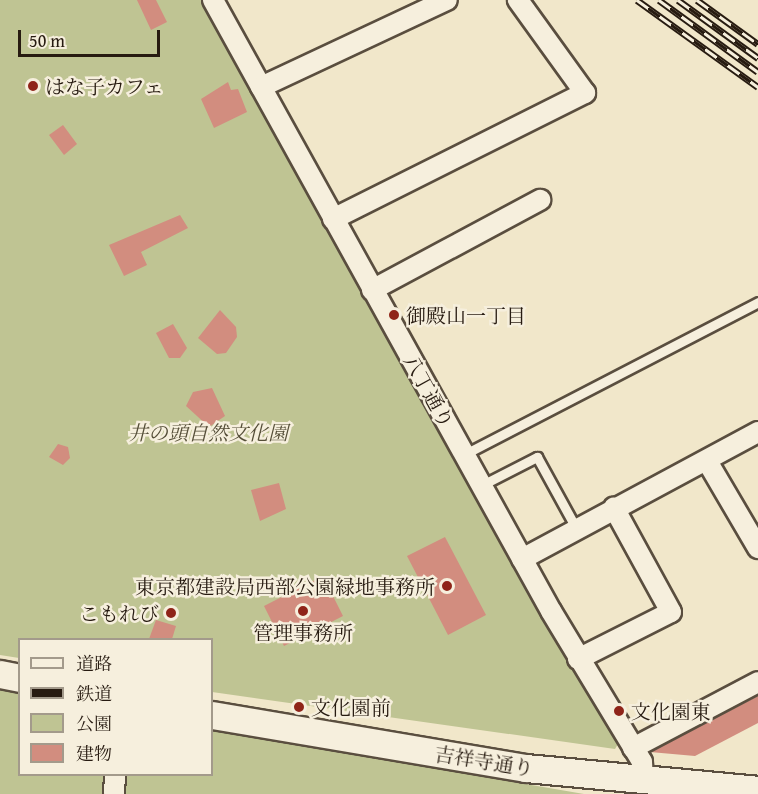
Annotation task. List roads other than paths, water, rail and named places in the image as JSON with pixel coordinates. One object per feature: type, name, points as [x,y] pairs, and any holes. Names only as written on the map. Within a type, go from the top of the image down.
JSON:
[{"type":"main road","points":[[0,674],[18,678]]},
{"type":"main road","name":"吉祥寺通り","points":[[213,715],[441,756],[643,781],[758,790]]},
{"type":"street","name":"八丁通り","points":[[213,0],[578,659],[642,762],[643,781]]},
{"type":"street","points":[[261,87],[447,0]]},
{"type":"street","points":[[333,219],[585,93],[518,0]]},
{"type":"street","points":[[372,290],[540,200]]},
{"type":"street","points":[[522,559],[758,432]]},
{"type":"street","points":[[707,461],[758,548]]},
{"type":"street","points":[[578,659],[671,612],[614,508]]},
{"type":"street","points":[[633,748],[758,682]]},
{"type":"street","points":[[114,794],[115,776]]},
{"type":"lane","points":[[465,454],[758,302]]},
{"type":"lane","points":[[482,485],[537,457],[576,528]]},
{"type":"railway","points":[[637,0],[758,87]]},
{"type":"railway","points":[[659,0],[758,72]]},
{"type":"railway","points":[[678,0],[758,58]]},
{"type":"railway","points":[[697,0],[758,44]]},
{"type":"place","name":"はな子カフェ","points":[[33,86]]},
{"type":"place","name":"御殿山一丁目","points":[[394,315]]},
{"type":"place","name":"東京都建設局西部公園緑地事務所","points":[[447,586]]},
{"type":"place","name":"管理事務所","points":[[303,611]]},
{"type":"place","name":"こもれび","points":[[171,613]]},
{"type":"place","name":"文化園前","points":[[299,707]]},
{"type":"place","name":"文化園東","points":[[619,711]]},
{"type":"park label","name":"井の頭自然文化園","points":[[208,432]]}]
